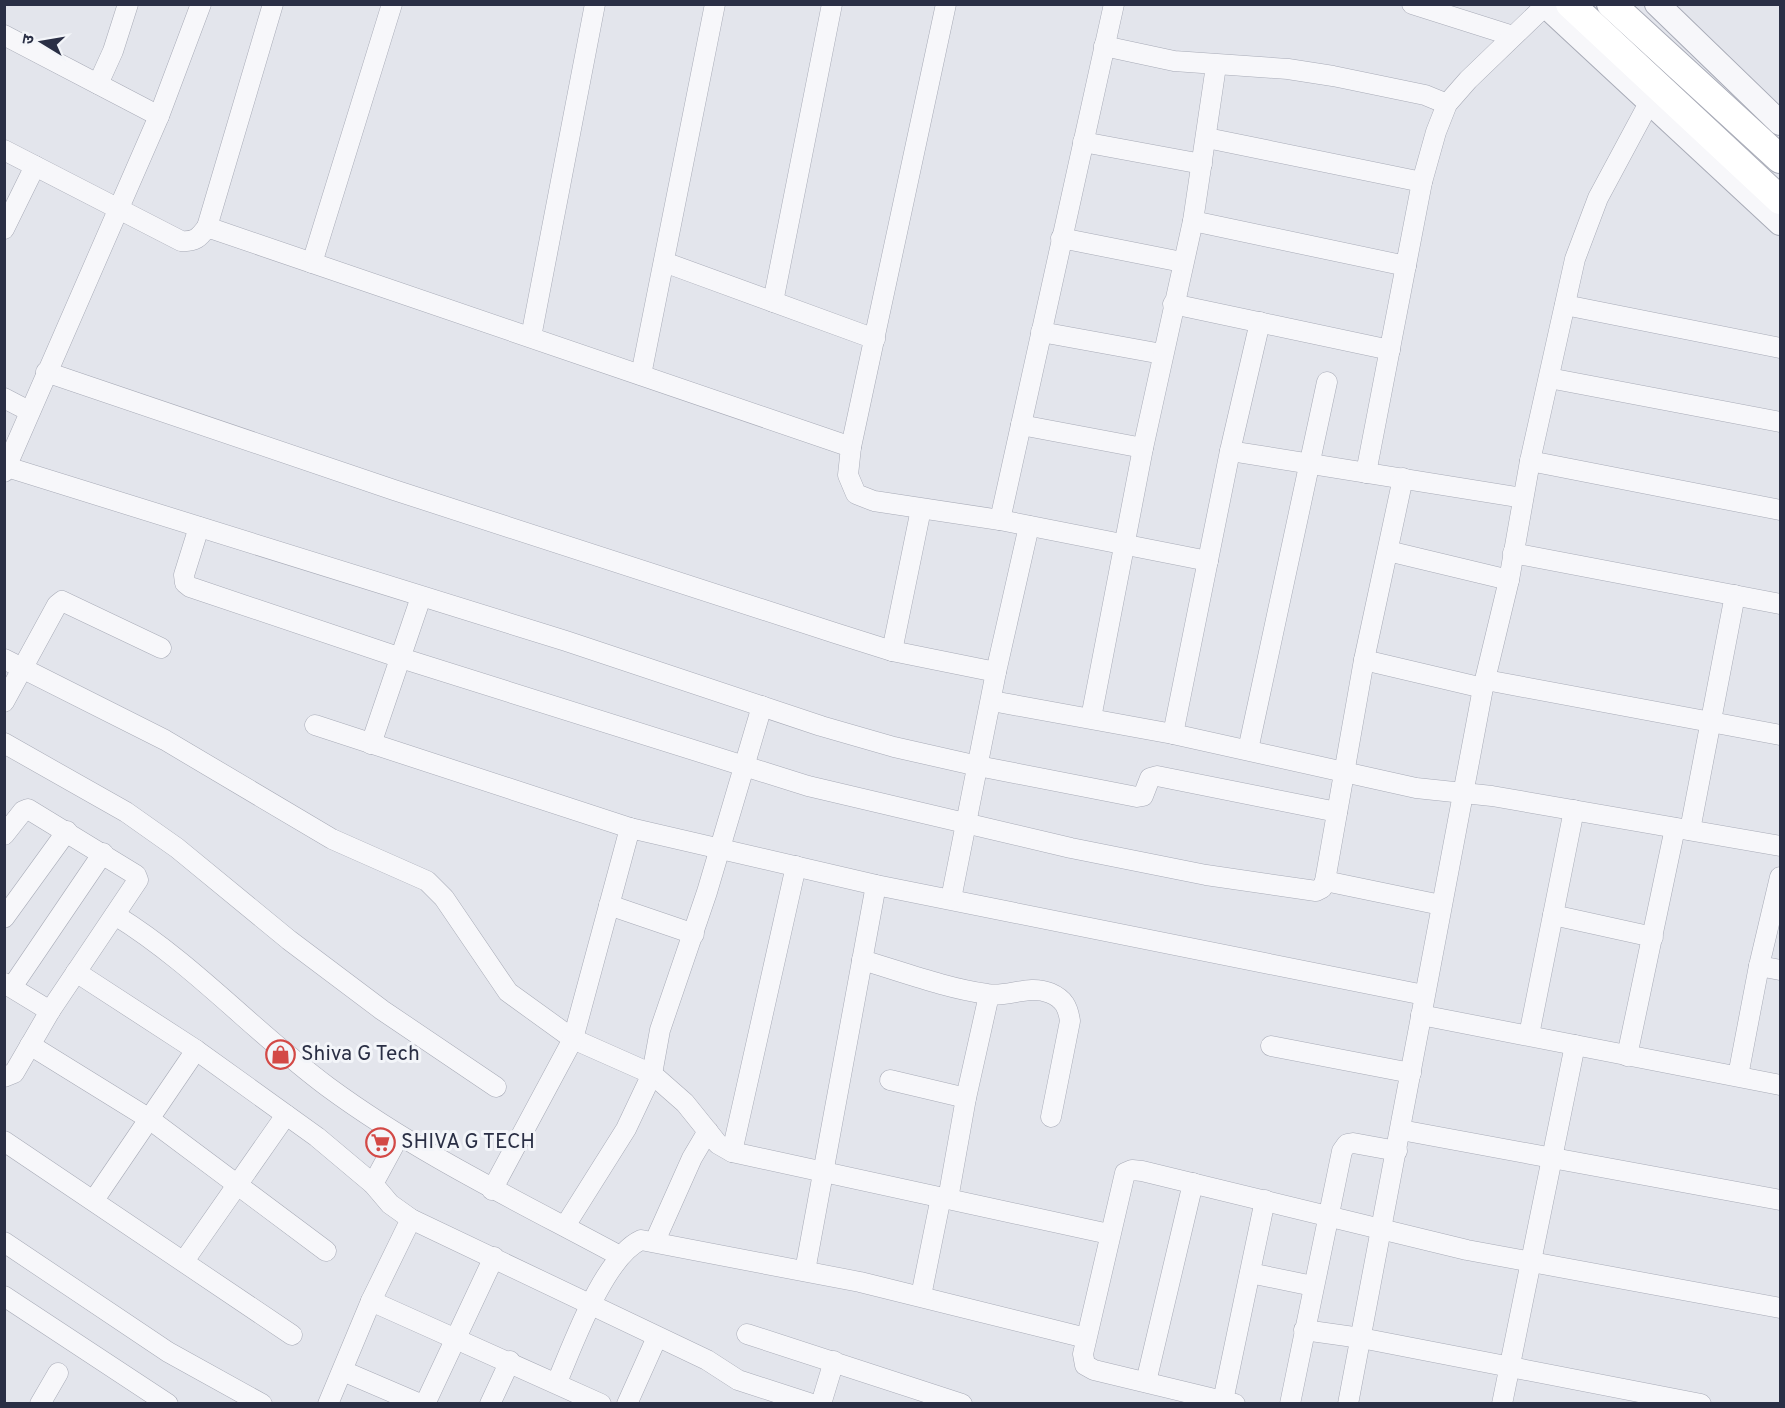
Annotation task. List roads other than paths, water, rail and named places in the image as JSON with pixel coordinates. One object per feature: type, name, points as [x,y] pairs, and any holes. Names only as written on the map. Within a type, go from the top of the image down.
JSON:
[{"type":"main road","points":[[1611,4],[1780,159]]},
{"type":"main road","points":[[1552,5],[1780,200]]},
{"type":"street","points":[[201,4],[159,116],[29,411],[6,469],[199,527],[894,747],[1137,797],[1143,796],[1150,778],[1157,776],[1337,812]]},
{"type":"street","points":[[4,150],[181,241],[191,242],[199,238],[207,227],[273,4]]},
{"type":"street","points":[[312,263],[392,4]]},
{"type":"street","points":[[531,337],[595,4]]},
{"type":"street","points":[[641,375],[715,4]]},
{"type":"street","points":[[773,302],[832,4]]},
{"type":"street","points":[[946,4],[852,447],[848,475],[856,494],[874,501],[1000,520],[1208,561]]},
{"type":"street","points":[[1000,520],[1114,4]]},
{"type":"street","points":[[1412,4],[1513,36]]},
{"type":"street","points":[[1657,4],[1780,123]]},
{"type":"street","points":[[1366,473],[1422,182],[1436,132],[1447,104],[1513,36],[1552,5],[1648,103],[1780,223]]},
{"type":"street","points":[[98,84],[113,51],[124,6]]},
{"type":"street","points":[[4,35],[159,116]]},
{"type":"street","points":[[1104,46],[1174,61],[1216,66],[1258,66],[1322,75],[1417,93],[1447,104]]},
{"type":"street","points":[[1090,718],[1162,354],[1193,221],[1216,66]]},
{"type":"street","points":[[1348,1404],[1383,1231],[1441,905],[1485,684],[1509,580],[1530,460],[1564,305],[1575,259],[1598,198],[1648,103]]},
{"type":"street","points":[[1207,138],[1422,182]]},
{"type":"street","points":[[1083,142],[1203,164]]},
{"type":"street","points":[[4,229],[35,166]]},
{"type":"street","points":[[1193,221],[1406,266]]},
{"type":"street","points":[[207,227],[852,447]]},
{"type":"street","points":[[1061,238],[1182,261]]},
{"type":"street","points":[[664,262],[875,339]]},
{"type":"street","points":[[1173,304],[1390,350]]},
{"type":"street","points":[[1564,305],[1780,348]]},
{"type":"street","points":[[1173,734],[1230,451],[1260,322]]},
{"type":"street","points":[[1041,332],[1162,354]]},
{"type":"street","points":[[46,372],[394,490],[892,651],[996,672]]},
{"type":"street","points":[[1549,378],[1780,422]]},
{"type":"street","points":[[1248,750],[1327,382]]},
{"type":"street","points":[[4,398],[29,411]]},
{"type":"street","points":[[1021,425],[1143,448]]},
{"type":"street","points":[[1230,451],[1523,498]]},
{"type":"street","points":[[1530,460],[1780,510]]},
{"type":"street","points":[[199,527],[184,575],[185,583],[190,587],[401,658],[744,768],[879,805],[1206,875],[1316,891],[1322,888],[1325,881],[1364,660],[1403,478]]},
{"type":"street","points":[[892,651],[921,509]]},
{"type":"street","points":[[951,899],[968,825],[996,672],[1029,526]]},
{"type":"street","points":[[1388,551],[1509,580]]},
{"type":"street","points":[[1513,553],[1780,604]]},
{"type":"street","points":[[1627,1056],[1653,936],[1712,721],[1735,595]]},
{"type":"street","points":[[371,744],[421,597]]},
{"type":"street","points":[[4,702],[13,664],[57,605],[62,602],[161,648]]},
{"type":"street","points":[[1364,660],[1485,684],[1712,721],[1780,735]]},
{"type":"street","points":[[13,664],[165,740],[332,839],[427,881],[444,898],[508,992],[573,1040],[652,1074],[685,1103],[718,1144],[732,1152],[1109,1234]]},
{"type":"street","points":[[992,701],[1173,734],[1416,788],[1464,792],[1780,846]]},
{"type":"street","points":[[565,1226],[626,1129],[652,1074],[660,1030],[694,934],[762,706]]},
{"type":"street","points":[[315,725],[630,828],[720,847],[876,885],[1425,995]]},
{"type":"street","points":[[4,743],[126,812],[177,848],[289,940],[382,1010],[496,1087]]},
{"type":"street","points":[[4,835],[28,808],[103,853],[136,875],[138,880],[50,1011],[14,1073],[4,1077]]},
{"type":"street","points":[[1528,1035],[1574,810]]},
{"type":"street","points":[[492,1190],[573,1040],[630,828]]},
{"type":"street","points":[[4,918],[66,831]]},
{"type":"street","points":[[50,1011],[8,985],[103,853]]},
{"type":"street","points":[[732,1152],[796,866]]},
{"type":"street","points":[[1738,1076],[1759,966],[1780,878]]},
{"type":"street","points":[[1325,881],[1441,905]]},
{"type":"street","points":[[805,1271],[876,885]]},
{"type":"street","points":[[609,905],[694,934]]},
{"type":"street","points":[[115,915],[182,961],[273,1042],[326,1085],[399,1136],[492,1190],[620,1256]]},
{"type":"street","points":[[1553,915],[1653,936]]},
{"type":"street","points":[[862,960],[988,995],[1033,990],[1049,993],[1063,1000],[1069,1009],[1070,1021],[1051,1117]]},
{"type":"street","points":[[1759,966],[1780,970]]},
{"type":"street","points":[[76,972],[196,1050],[286,1115],[373,1184],[390,1204],[411,1219],[707,1360],[738,1380],[812,1404]]},
{"type":"street","points":[[921,1296],[988,995]]},
{"type":"street","points":[[1421,1015],[1780,1085]]},
{"type":"street","points":[[30,1045],[148,1118],[326,1251]]},
{"type":"street","points":[[1502,1404],[1550,1157],[1575,1045]]},
{"type":"street","points":[[1271,1046],[1411,1073]]},
{"type":"street","points":[[94,1200],[196,1050]]},
{"type":"street","points":[[890,1080],[966,1098]]},
{"type":"street","points":[[184,1261],[286,1115]]},
{"type":"street","points":[[1401,1130],[1780,1200]]},
{"type":"street","points":[[655,1241],[687,1167],[708,1131]]},
{"type":"street","points":[[373,1184],[399,1136]]},
{"type":"street","points":[[4,1141],[292,1335]]},
{"type":"street","points":[[1290,1404],[1342,1151],[1347,1144],[1353,1143],[1396,1151]]},
{"type":"street","points":[[1265,1200],[1250,1273],[1229,1402],[1094,1370],[1085,1365],[1083,1354],[1109,1234],[1125,1173],[1132,1170],[1142,1171],[1265,1200],[1328,1215],[1383,1231],[1529,1262],[1780,1308]]},
{"type":"street","points":[[1146,1382],[1193,1183]]},
{"type":"street","points":[[327,1404],[371,1301],[411,1219]]},
{"type":"street","points":[[557,1382],[590,1305],[620,1256],[629,1245],[641,1240],[921,1296],[1086,1338]]},
{"type":"street","points":[[4,1242],[168,1352],[262,1404]]},
{"type":"street","points":[[425,1404],[494,1257]]},
{"type":"street","points":[[1250,1273],[1313,1286]]},
{"type":"street","points":[[4,1296],[168,1404]]},
{"type":"street","points":[[371,1301],[557,1382],[578,1398],[601,1404]]},
{"type":"street","points":[[1304,1330],[1361,1338],[1701,1404]]},
{"type":"street","points":[[747,1334],[962,1404]]},
{"type":"street","points":[[627,1404],[657,1337]]},
{"type":"street","points":[[490,1404],[510,1361]]},
{"type":"street","points":[[821,1404],[834,1361]]},
{"type":"street","points":[[343,1371],[420,1404]]},
{"type":"street","points":[[40,1404],[58,1373]]},
{"type":"place","name":"Shiva G Tech","points":[[280,1054]]},
{"type":"place","name":"SHIVA G TECH","points":[[380,1142]]}]
